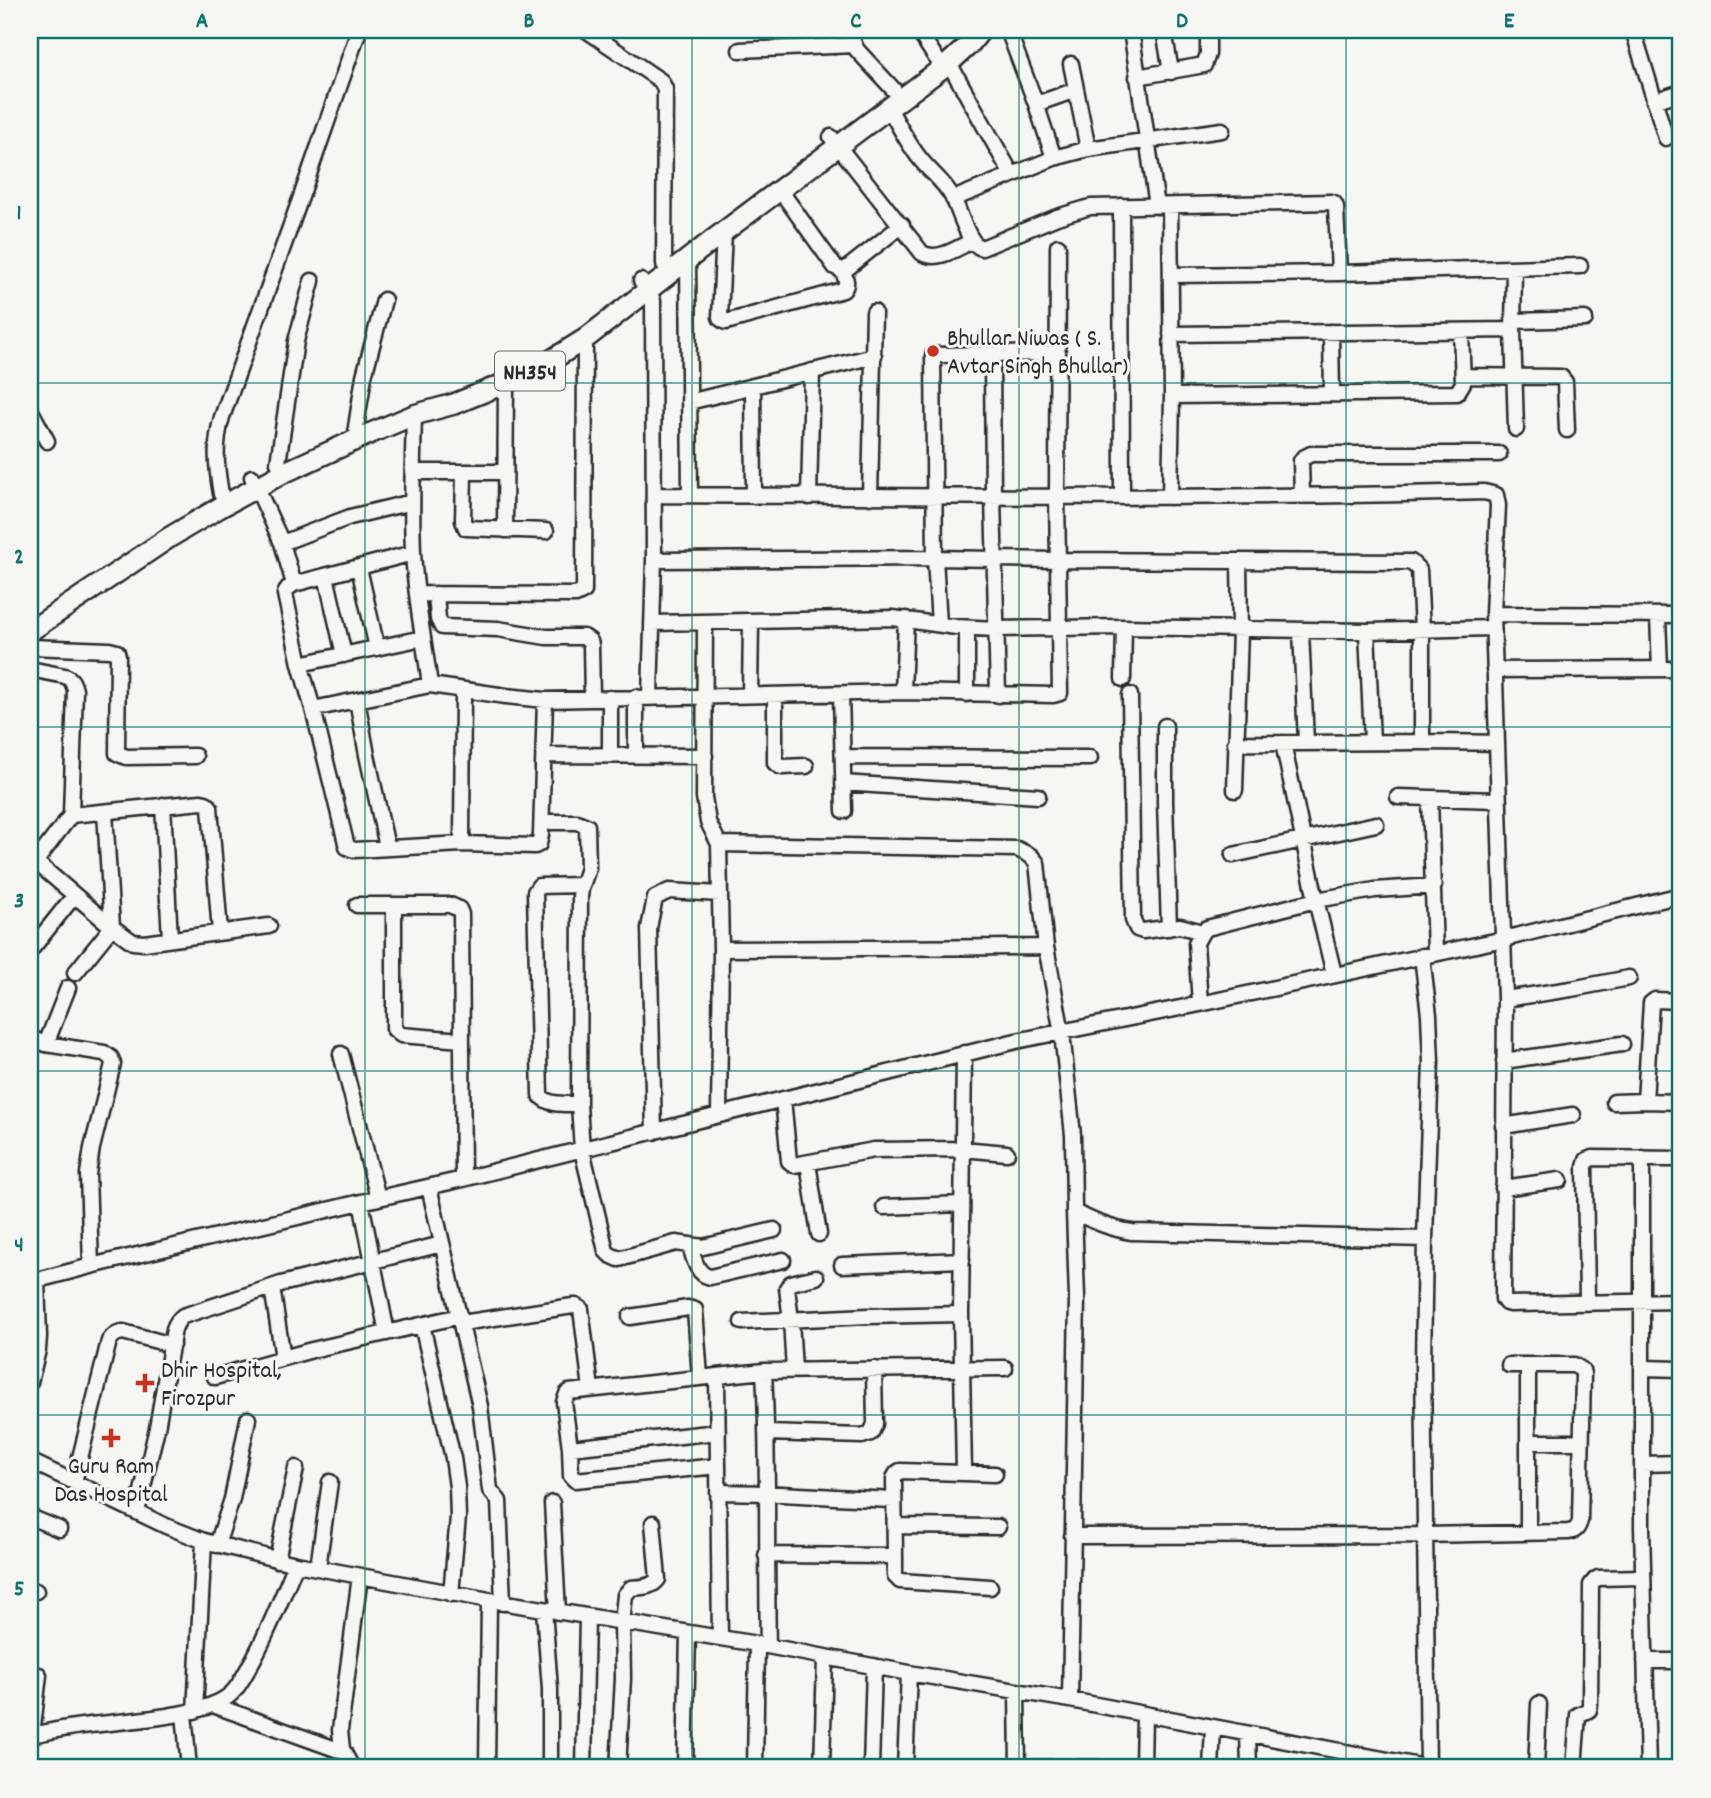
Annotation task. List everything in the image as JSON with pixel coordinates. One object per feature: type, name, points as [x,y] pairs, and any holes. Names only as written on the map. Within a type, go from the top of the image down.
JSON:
[{"type":"highway","name":"NH354","points":[[30,617],[164,527],[221,494],[325,454],[414,415],[454,404],[545,364],[585,339],[645,285],[664,264],[942,61],[963,37],[980,30]]},
{"type":"highway","name":"NH354","points":[[30,631],[254,483],[278,463],[406,406],[450,394],[539,354],[688,259],[780,190],[835,141]]},
{"type":"street","points":[[221,494],[215,455],[217,433],[359,30]]},
{"type":"street","points":[[586,30],[661,81],[665,89],[664,264]]},
{"type":"street","points":[[921,30],[923,38],[942,61],[1012,174]]},
{"type":"street","points":[[1008,30],[1054,158]]},
{"type":"street","points":[[1131,30],[1146,141],[1163,206],[1172,275],[1170,497]]},
{"type":"street","points":[[1164,30],[1171,72]]},
{"type":"street","points":[[1137,77],[1206,63],[1208,30]]},
{"type":"street","points":[[1633,30],[1666,138]]},
{"type":"street","points":[[740,50],[853,37],[857,50],[891,99],[912,148],[943,182],[978,248],[1056,217],[1090,207],[1331,202],[1336,206],[1339,273]]},
{"type":"street","points":[[1071,64],[1088,149]]},
{"type":"street","points":[[1036,104],[1076,89]]},
{"type":"street","points":[[1654,101],[1681,92]]},
{"type":"street","points":[[953,199],[1054,158],[1088,149],[1222,130]]},
{"type":"street","points":[[835,141],[922,253],[939,256],[972,241]]},
{"type":"street","points":[[780,190],[835,267],[842,270],[902,225]]},
{"type":"street","points":[[1121,206],[1122,497]]},
{"type":"street","points":[[724,232],[720,317],[723,321],[843,290],[846,282],[842,270]]},
{"type":"street","points":[[313,709],[430,685],[545,699],[903,692],[998,695],[1060,693],[1057,497],[1058,246]]},
{"type":"street","points":[[688,259],[690,495]]},
{"type":"street","points":[[1172,275],[1580,267]]},
{"type":"street","points":[[1514,269],[1516,429]]},
{"type":"street","points":[[278,463],[296,341],[312,281]]},
{"type":"street","points":[[636,755],[652,623],[654,560],[653,301],[645,285]]},
{"type":"street","points":[[356,427],[364,376],[384,300]]},
{"type":"street","points":[[870,497],[874,312]]},
{"type":"street","points":[[1171,334],[1461,331],[1585,319]]},
{"type":"street","points":[[1172,396],[1457,393],[1463,383],[1461,331]]},
{"type":"street","points":[[1331,332],[1332,394]]},
{"type":"street","points":[[417,594],[576,595],[585,589],[585,339]]},
{"type":"street","points":[[939,624],[934,558],[933,355],[1058,353]]},
{"type":"street","points":[[992,354],[998,695]]},
{"type":"street","points":[[689,402],[874,355]]},
{"type":"street","points":[[809,496],[812,371]]},
{"type":"street","points":[[1463,376],[1564,379],[1567,430]]},
{"type":"street","points":[[505,530],[506,383]]},
{"type":"street","points":[[753,386],[754,496]]},
{"type":"street","points":[[30,409],[47,441]]},
{"type":"street","points":[[414,415],[413,553],[430,685]]},
{"type":"street","points":[[1302,496],[1301,461],[1311,454],[1499,454]]},
{"type":"street","points":[[413,472],[505,472]]},
{"type":"street","points":[[464,472],[463,525],[469,529],[546,530]]},
{"type":"street","points":[[254,483],[282,543],[294,584]]},
{"type":"street","points":[[654,495],[935,498],[1484,492],[1496,495],[1498,505],[1493,621],[1505,999],[1503,1299],[1510,1304],[1681,1301]]},
{"type":"street","points":[[282,543],[351,517],[412,502]]},
{"type":"street","points":[[413,553],[294,584],[285,594],[347,847],[354,850],[462,844],[539,844],[545,699]]},
{"type":"street","points":[[654,560],[934,558],[1411,562],[1419,569],[1422,741]]},
{"type":"street","points":[[1234,790],[1240,630],[1239,561]]},
{"type":"street","points":[[359,568],[377,648]]},
{"type":"street","points":[[326,576],[344,655]]},
{"type":"street","points":[[436,594],[438,619],[442,626],[588,639],[591,645],[592,699]]},
{"type":"street","points":[[652,623],[893,618],[996,629],[1124,627],[1367,631],[1422,630],[1493,621],[1681,615]]},
{"type":"street","points":[[1658,616],[1660,669]]},
{"type":"street","points":[[903,692],[906,619]]},
{"type":"street","points":[[750,695],[751,621]]},
{"type":"street","points":[[705,622],[705,807],[708,822],[719,844],[719,1115]]},
{"type":"street","points":[[1124,627],[1124,679]]},
{"type":"street","points":[[967,628],[967,694]]},
{"type":"street","points":[[1301,631],[1306,742]]},
{"type":"street","points":[[1367,631],[1372,742]]},
{"type":"street","points":[[300,664],[424,638]]},
{"type":"street","points":[[30,647],[108,649],[117,652],[117,753],[126,757],[195,756]]},
{"type":"street","points":[[30,669],[70,678],[75,690],[71,815],[32,863],[133,942],[269,926]]},
{"type":"street","points":[[1494,670],[1681,669]]},
{"type":"street","points":[[462,844],[463,690]]},
{"type":"street","points":[[841,694],[844,811]]},
{"type":"street","points":[[775,695],[775,763],[782,767],[806,766]]},
{"type":"street","points":[[1130,695],[1133,920],[1138,929],[1143,931],[1185,926],[1202,932]]},
{"type":"street","points":[[610,698],[610,755]]},
{"type":"street","points":[[357,700],[366,755],[387,847]]},
{"type":"street","points":[[1166,726],[1165,802],[1169,928]]},
{"type":"street","points":[[1235,743],[1496,743]]},
{"type":"street","points":[[1283,743],[1334,974]]},
{"type":"street","points":[[544,755],[705,756]]},
{"type":"street","points":[[843,757],[1090,758]]},
{"type":"street","points":[[843,783],[1038,796]]},
{"type":"street","points":[[1398,797],[1497,800]]},
{"type":"street","points":[[30,1461],[137,1512],[211,1543],[277,1560],[496,1602],[763,1645],[1070,1700],[1248,1734],[1373,1763],[1429,1768],[1423,1364],[1431,1062],[1429,954],[1434,886],[1430,798]]},
{"type":"street","points":[[71,815],[206,803],[210,807],[220,932]]},
{"type":"street","points":[[163,805],[170,939]]},
{"type":"street","points":[[75,973],[112,927],[105,812]]},
{"type":"street","points":[[542,822],[577,822],[586,826],[588,868],[580,897],[579,1104],[582,1150],[606,1251],[620,1259],[678,1242],[690,1246],[708,1246],[774,1230]]},
{"type":"street","points":[[1233,855],[1376,824]]},
{"type":"street","points":[[719,844],[1017,849],[1031,856],[1037,863],[1046,947],[1062,1033],[1072,1125],[1077,1297],[1070,1700]]},
{"type":"street","points":[[579,1104],[551,1103],[540,1095],[535,892],[542,886],[582,885]]},
{"type":"street","points":[[1200,1004],[1196,943],[1202,932],[1208,928],[1316,900],[1375,890],[1434,886]]},
{"type":"street","points":[[654,1132],[649,928],[655,898],[668,891],[720,894]]},
{"type":"street","points":[[30,1382],[39,1336],[33,1282],[582,1150],[964,1053],[1503,939],[1681,895]]},
{"type":"street","points":[[30,951],[74,896]]},
{"type":"street","points":[[357,905],[450,905],[459,909],[461,914],[463,1179]]},
{"type":"street","points":[[394,905],[394,1029],[401,1035],[462,1040]]},
{"type":"street","points":[[721,949],[1046,947]]},
{"type":"street","points":[[1505,999],[1629,978]]},
{"type":"street","points":[[46,1044],[68,988]]},
{"type":"street","points":[[1645,1101],[1651,1003],[1655,1000],[1681,1001]]},
{"type":"street","points":[[30,1038],[46,1044],[104,1053],[111,1058],[113,1064],[88,1174],[91,1266]]},
{"type":"street","points":[[1504,1060],[1622,1044]]},
{"type":"street","points":[[964,1053],[961,1314],[964,1473]]},
{"type":"street","points":[[341,1054],[378,1198]]},
{"type":"street","points":[[783,1099],[789,1161],[794,1165],[874,1150],[962,1149],[1007,1153]]},
{"type":"street","points":[[1614,1101],[1681,1102]]},
{"type":"street","points":[[1503,1126],[1573,1115]]},
{"type":"street","points":[[1587,1301],[1585,1163],[1592,1158],[1681,1159]]},
{"type":"street","points":[[1642,1158],[1643,1577],[1648,1768]]},
{"type":"street","points":[[808,1163],[819,1234]]},
{"type":"street","points":[[1503,1188],[1560,1180]]},
{"type":"street","points":[[429,1187],[480,1406],[490,1490],[499,1501],[487,1768]]},
{"type":"street","points":[[360,1202],[387,1333]]},
{"type":"street","points":[[884,1207],[962,1204]]},
{"type":"street","points":[[1074,1212],[1109,1227],[1132,1232],[1425,1239]]},
{"type":"street","points":[[137,1512],[157,1428],[176,1323],[183,1316],[272,1287],[442,1244]]},
{"type":"street","points":[[690,1246],[699,1270],[705,1276],[783,1259]]},
{"type":"street","points":[[842,1265],[962,1259]]},
{"type":"street","points":[[794,1370],[788,1285],[816,1276]]},
{"type":"street","points":[[272,1287],[284,1358]]},
{"type":"street","points":[[215,1377],[422,1325],[573,1306],[581,1309],[591,1389]]},
{"type":"street","points":[[630,1317],[688,1308],[695,1310],[700,1377]]},
{"type":"street","points":[[742,1322],[869,1315],[961,1314]]},
{"type":"street","points":[[422,1325],[453,1458],[457,1487],[458,1517],[451,1594]]},
{"type":"street","points":[[74,1482],[112,1336],[123,1332],[172,1345]]},
{"type":"street","points":[[1072,1536],[1425,1535],[1574,1531],[1580,1521],[1582,1370],[1574,1365],[1508,1365]]},
{"type":"street","points":[[1528,1365],[1528,1533]]},
{"type":"street","points":[[718,1466],[575,1480],[571,1476],[565,1397],[569,1392],[591,1389],[764,1371],[1005,1368]]},
{"type":"street","points":[[1642,1368],[1681,1369]]},
{"type":"street","points":[[767,1433],[862,1436],[871,1433],[875,1424],[874,1369]]},
{"type":"street","points":[[755,1768],[766,1555],[767,1433],[764,1371]]},
{"type":"street","points":[[716,1376],[720,1638]]},
{"type":"street","points":[[189,1768],[190,1712],[211,1543],[233,1491],[247,1419]]},
{"type":"street","points":[[570,1448],[718,1432]]},
{"type":"street","points":[[1529,1442],[1582,1442]]},
{"type":"street","points":[[1642,1464],[1681,1463]]},
{"type":"street","points":[[277,1560],[296,1468]]},
{"type":"street","points":[[990,1587],[900,1581],[895,1576],[893,1500],[894,1478],[900,1471],[995,1474]]},
{"type":"street","points":[[318,1567],[330,1482]]},
{"type":"street","points":[[718,1492],[766,1492],[893,1500]]},
{"type":"street","points":[[550,1768],[552,1503]]},
{"type":"street","points":[[30,1517],[59,1529]]},
{"type":"street","points":[[618,1768],[625,1593],[631,1588],[654,1584],[657,1579],[653,1523]]},
{"type":"street","points":[[895,1526],[998,1527]]},
{"type":"street","points":[[766,1555],[895,1556]]},
{"type":"street","points":[[39,1675],[33,1700],[31,1735],[190,1712],[227,1698],[258,1652],[296,1564]]},
{"type":"street","points":[[352,1768],[340,1741],[340,1730],[360,1576]]},
{"type":"street","points":[[1574,1768],[1578,1715],[1590,1707],[1591,1585],[1598,1578],[1643,1577]]},
{"type":"street","points":[[584,1768],[587,1617]]},
{"type":"street","points":[[685,1768],[688,1633]]},
{"type":"street","points":[[822,1768],[825,1657]]},
{"type":"street","points":[[1645,1661],[1681,1661]]},
{"type":"street","points":[[871,1768],[874,1666]]},
{"type":"street","points":[[905,1768],[909,1673]]},
{"type":"street","points":[[1017,1692],[1018,1768]]},
{"type":"street","points":[[213,1704],[344,1752]]},
{"type":"street","points":[[1536,1768],[1539,1704]]},
{"type":"street","points":[[1143,1768],[1144,1714]]},
{"type":"street","points":[[1211,1768],[1213,1728]]},
{"type":"street","points":[[1248,1734],[1249,1768]]},
{"type":"street","points":[[984,1768],[1099,1768]]},
{"type":"place","name":"Bhullar Niwas ( S. Avtar Singh Bhullar)","points":[[933,351]]},
{"type":"place","name":"Dhir Hospital, Firozpur","points":[[145,1383]]},
{"type":"place","name":"Guru Ram Das Hospital","points":[[111,1438]]}]
